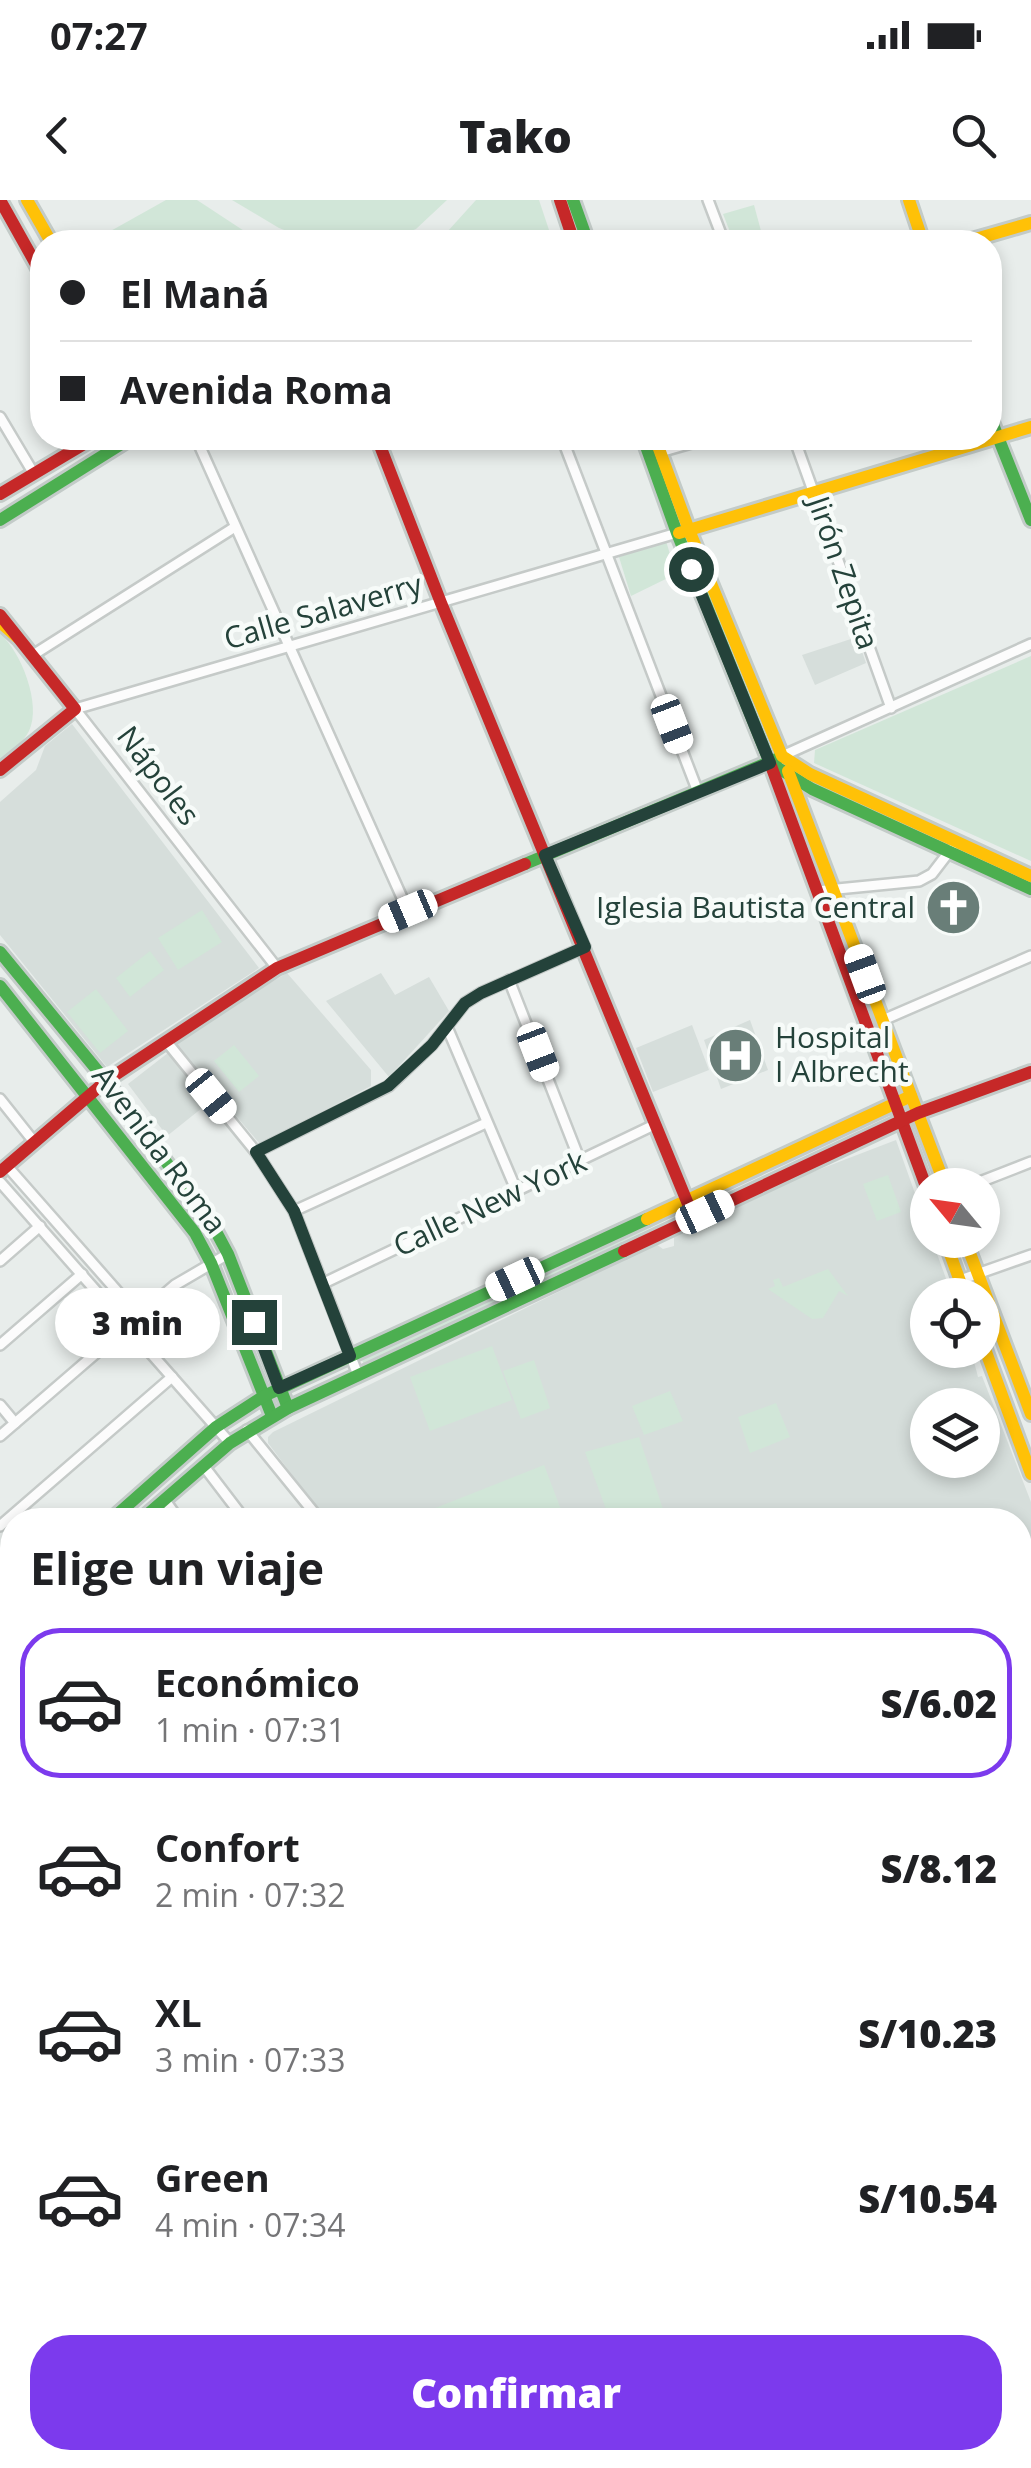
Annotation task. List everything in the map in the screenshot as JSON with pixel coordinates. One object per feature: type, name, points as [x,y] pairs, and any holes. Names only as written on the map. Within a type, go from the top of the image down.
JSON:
[{"type":"main road","points":[[0,200],[30,254]]},
{"type":"main road","points":[[26,200],[44,230]]},
{"type":"main road","points":[[560,200],[570,230]]},
{"type":"main road","points":[[573,200],[584,230]]},
{"type":"main road","points":[[909,200],[918,230]]},
{"type":"main road","points":[[1002,231],[1031,223]]},
{"type":"main road","points":[[1002,435],[1031,427]]},
{"type":"main road","points":[[1002,446],[1031,520]]},
{"type":"main road","points":[[0,494],[87,450]]},
{"type":"main road","points":[[0,509],[90,450]]},
{"type":"main road","points":[[0,520],[91,450]]},
{"type":"main road","points":[[381,450],[694,1217]]},
{"type":"main road","points":[[648,450],[776,760],[817,891],[919,1168]]},
{"type":"main road","points":[[683,532],[952,450]]},
{"type":"main road","points":[[660,452],[683,532]]},
{"type":"main road","name":"Nápoles","points":[[0,618],[75,709]]},
{"type":"main road","name":"Calle Salaverry","points":[[0,770],[75,709]]},
{"type":"main road","points":[[776,760],[790,778],[939,1168]]},
{"type":"main road","points":[[3,1169],[106,1081],[277,968],[776,760],[1031,888]]},
{"type":"main road","points":[[790,778],[1031,876]]},
{"type":"main road","points":[[833,936],[849,931]]},
{"type":"main road","name":"Avenida Roma","points":[[0,952],[189,1190],[228,1254],[288,1408]]},
{"type":"main road","name":"Avenida Roma","points":[[0,986],[171,1198],[211,1263],[272,1416]]},
{"type":"main road","points":[[155,1508],[247,1430],[288,1408],[918,1113],[1031,1072]]},
{"type":"main road","points":[[125,1508],[216,1428],[279,1388],[911,1096]]},
{"type":"main road","points":[[972,1258],[1031,1414]]},
{"type":"main road","points":[[992,1368],[1031,1474]]},
{"type":"street","points":[[708,200],[719,230]]},
{"type":"street","points":[[0,417],[34,474]]},
{"type":"street","points":[[201,450],[408,911]]},
{"type":"street","points":[[567,450],[698,792]]},
{"type":"street","points":[[660,452],[667,450]]},
{"type":"street","name":"Jirón Zepita","points":[[798,450],[890,708]]},
{"type":"street","points":[[32,656],[235,527]]},
{"type":"street","name":"Calle Salaverry","points":[[75,709],[683,532]]},
{"type":"street","points":[[776,760],[1031,644]]},
{"type":"street","name":"Nápoles","points":[[75,709],[277,968]]},
{"type":"street","points":[[817,891],[920,880],[932,874],[953,846]]},
{"type":"street","points":[[256,1152],[388,1086],[406,1072],[465,1003],[585,947]]},
{"type":"street","points":[[882,1020],[1031,956]]},
{"type":"street","points":[[509,980],[580,1161]]},
{"type":"street","points":[[446,1027],[517,1192]]},
{"type":"street","points":[[166,1041],[256,1152],[294,1211],[358,1376]]},
{"type":"street","points":[[0,1100],[34,1142]]},
{"type":"street","points":[[294,1211],[486,1123]]},
{"type":"street","name":"Calle New York","points":[[324,1283],[656,1124]]},
{"type":"street","points":[[1000,1174],[1031,1162]]},
{"type":"street","points":[[3,1169],[139,1316]]},
{"type":"street","points":[[0,1182],[230,1443]]},
{"type":"street","points":[[0,1261],[40,1226]]},
{"type":"street","points":[[0,1436],[175,1285],[228,1254]]},
{"type":"street","points":[[966,1278],[1031,1255]]},
{"type":"street","points":[[0,1345],[82,1274]]},
{"type":"street","points":[[21,1508],[172,1377]]},
{"type":"street","points":[[0,1405],[15,1423]]},
{"type":"street","points":[[247,1430],[310,1508]]},
{"type":"street","points":[[204,1465],[236,1508]]},
{"type":"street","points":[[164,1500],[170,1508]]},
{"type":"shaded area","points":[[857,637],[866,663],[815,685],[802,655]]},
{"type":"shaded area","points":[[72,724],[259,968],[107,1067],[0,935],[0,802],[36,770],[45,746]]},
{"type":"shaded area","points":[[287,973],[371,1070],[371,1086],[260,1144],[172,1041]]},
{"type":"shaded area","points":[[381,973],[395,995],[429,977],[449,1011],[389,1077],[326,1001]]},
{"type":"shaded area","name":"Hospital I Albrecht","points":[[750,1020],[768,1070],[721,1089],[704,1040]]},
{"type":"shaded area","points":[[692,1025],[709,1070],[653,1092],[636,1048]]},
{"type":"shaded area","points":[[168,1053],[207,1104],[167,1136],[128,1084]]},
{"type":"shaded area","points":[[896,1140],[910,1179],[910,1258],[939,1258],[946,1278],[910,1278],[910,1368],[976,1368],[987,1388],[910,1388],[910,1478],[1000,1478],[1000,1422],[1031,1508],[317,1508],[268,1443],[273,1432],[656,1244],[663,1249],[674,1246],[674,1237],[810,1173]]},
{"type":"green space","points":[[166,200],[197,200],[243,230],[112,230]]},
{"type":"green space","points":[[232,200],[447,200],[414,230],[279,228]]},
{"type":"green space","points":[[476,200],[539,200],[549,230],[449,230]]},
{"type":"green space","points":[[754,205],[761,230],[729,230],[723,214]]},
{"type":"green space","points":[[666,541],[676,574],[631,596],[619,557]]},
{"type":"green space","points":[[0,634],[22,665],[33,707],[27,735],[0,761]]},
{"type":"green space","points":[[1031,656],[1031,861],[814,763],[815,750]]},
{"type":"green space","points":[[202,910],[222,942],[178,970],[158,938]]},
{"type":"green space","points":[[150,951],[164,970],[130,997],[116,978]]},
{"type":"green space","points":[[96,989],[128,1031],[100,1053],[67,1012]]},
{"type":"green space","points":[[234,1045],[259,1076],[239,1092],[214,1061]]},
{"type":"green space","points":[[888,1175],[901,1212],[877,1221],[863,1184]]},
{"type":"green space","points":[[673,1208],[677,1215],[365,1367],[362,1360]]},
{"type":"green space","points":[[828,1269],[848,1296],[839,1291],[823,1318],[812,1319],[768,1289],[779,1278],[783,1287]]},
{"type":"green space","points":[[492,1346],[512,1400],[430,1431],[410,1377]]},
{"type":"green space","points":[[534,1360],[550,1408],[521,1419],[503,1371]]},
{"type":"green space","points":[[670,1391],[683,1421],[644,1435],[632,1406]]},
{"type":"green space","points":[[776,1403],[790,1437],[750,1453],[738,1417]]},
{"type":"green space","points":[[639,1437],[663,1508],[606,1508],[585,1452]]},
{"type":"green space","points":[[544,1465],[560,1508],[435,1508]]},
{"type":"traffic: fast","points":[[573,200],[584,230]]},
{"type":"traffic: fast","points":[[1002,447],[1031,520]]},
{"type":"traffic: fast","points":[[0,520],[112,450]]},
{"type":"traffic: fast","points":[[647,450],[770,763],[812,789],[1031,889]]},
{"type":"traffic: fast","points":[[525,864],[779,758]]},
{"type":"traffic: fast","points":[[0,952],[106,1081],[212,1224],[228,1254],[288,1408]]},
{"type":"traffic: fast","points":[[0,986],[195,1233],[211,1263],[272,1416]]},
{"type":"traffic: fast","points":[[125,1508],[216,1427],[264,1396],[647,1219]]},
{"type":"traffic: fast","points":[[155,1508],[230,1443],[288,1408],[624,1251]]},
{"type":"traffic: slow","points":[[27,200],[44,230]]},
{"type":"traffic: slow","points":[[909,200],[919,230]]},
{"type":"traffic: slow","points":[[1002,231],[1031,223]]},
{"type":"traffic: slow","points":[[1002,436],[1031,427]]},
{"type":"traffic: slow","points":[[659,450],[782,756],[810,774],[1031,876]]},
{"type":"traffic: slow","points":[[679,533],[955,450]]},
{"type":"traffic: slow","points":[[0,622],[17,637]]},
{"type":"traffic: slow","points":[[788,771],[939,1168]]},
{"type":"traffic: slow","points":[[647,1219],[911,1096]]},
{"type":"traffic: slow","points":[[952,1258],[959,1278]]},
{"type":"traffic: slow","points":[[972,1258],[1031,1414]]},
{"type":"traffic: slow","points":[[992,1368],[1031,1474]]},
{"type":"traffic: jam","points":[[0,200],[30,254]]},
{"type":"traffic: jam","points":[[560,200],[570,230]]},
{"type":"traffic: jam","points":[[0,494],[74,450]]},
{"type":"traffic: jam","points":[[382,450],[688,1204]]},
{"type":"traffic: jam","points":[[0,615],[75,709],[0,770]]},
{"type":"traffic: jam","points":[[770,763],[919,1168]]},
{"type":"traffic: jam","points":[[0,1172],[106,1081],[277,968],[525,864]]},
{"type":"traffic: jam","points":[[624,1251],[918,1113],[1031,1072]]},
{"type":"place","name":"Iglesia Bautista Central","points":[[954,908]]},
{"type":"place","name":"Hospital I Albrecht","points":[[736,1055]]},
{"type":"route","points":[[254,1322],[279,1388],[350,1356],[294,1211],[256,1152],[388,1086],[432,1045],[465,1003],[481,993],[585,947],[545,855],[770,763],[691,569]]}]
